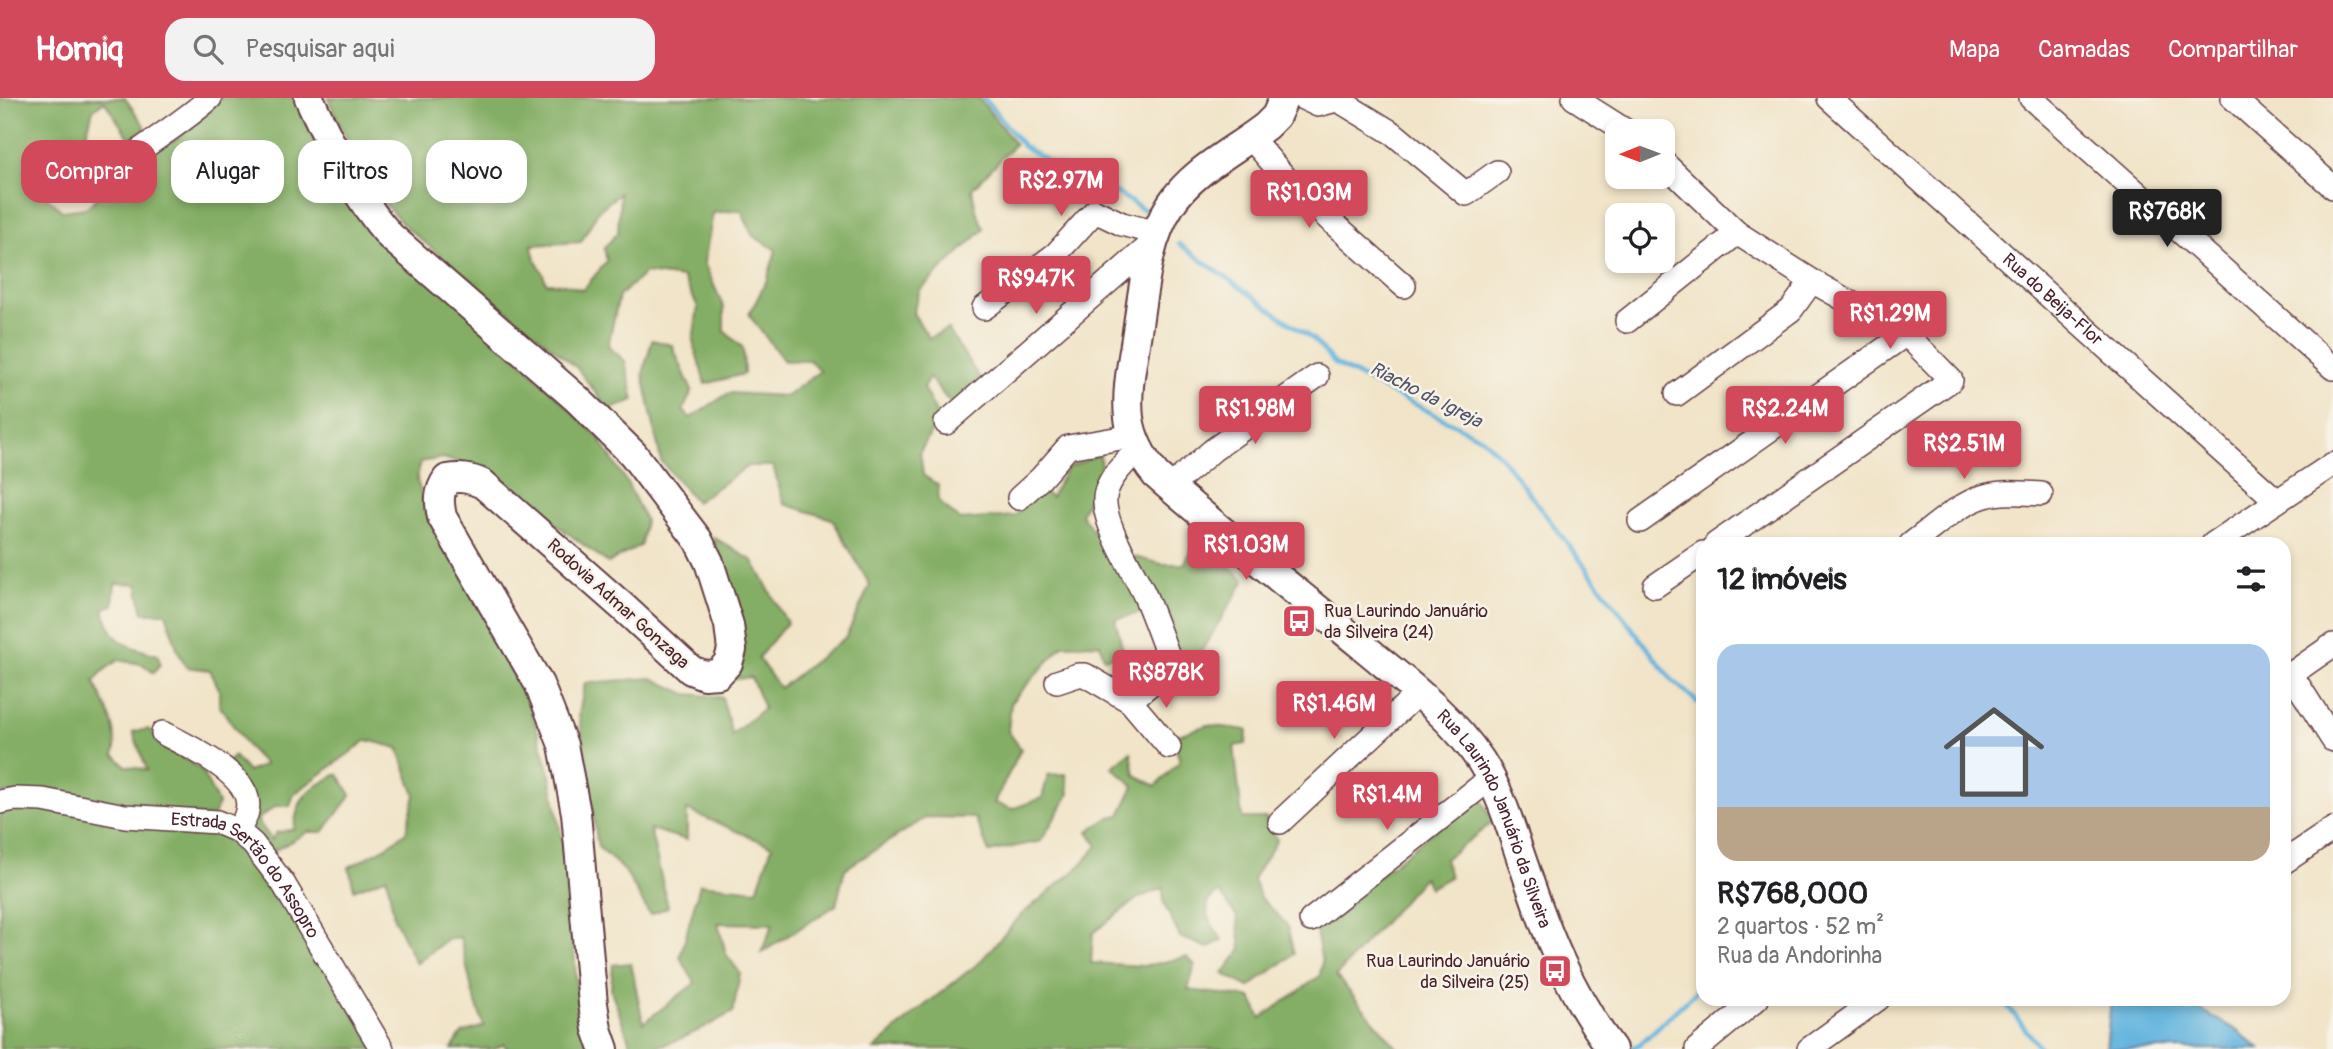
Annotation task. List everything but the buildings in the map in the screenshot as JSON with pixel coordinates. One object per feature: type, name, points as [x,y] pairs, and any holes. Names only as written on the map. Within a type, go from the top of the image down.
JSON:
[{"type":"main road","name":"Rodovia Admar Gonzaga","points":[[309,98],[347,176],[369,213],[390,236],[534,360],[633,454],[698,540],[709,562],[725,612],[733,650],[728,663],[718,674],[704,675],[691,670],[483,484],[471,478],[458,477],[447,479],[441,489],[439,502],[442,517],[539,684],[563,745],[576,813],[593,1004],[604,1049]]},
{"type":"main road","name":"Rua Laurindo Januário da Silveira","points":[[1284,98],[1276,116],[1251,138],[1193,179],[1180,192],[1156,237],[1144,289],[1128,395],[1129,417],[1135,442],[1156,475],[1418,693],[1470,745],[1491,778],[1559,960],[1583,1007],[1612,1049]]},
{"type":"street","points":[[153,140],[210,98]]},
{"type":"street","points":[[1303,98],[1318,105],[1341,99],[1406,143],[1466,194],[1497,172]]},
{"type":"street","points":[[1574,98],[1607,119]]},
{"type":"street","name":"Rua do Beija-Flor","points":[[1829,98],[2277,501]]},
{"type":"street","points":[[2031,98],[2333,368]]},
{"type":"street","points":[[2234,98],[2333,187]]},
{"type":"street","points":[[1251,138],[1295,189],[1404,286]]},
{"type":"street","points":[[1675,173],[1737,233],[1812,281],[1906,334],[1951,380],[1726,537]]},
{"type":"street","points":[[946,424],[1156,237],[1095,211],[1056,254],[984,308]]},
{"type":"street","points":[[1627,321],[1737,233]]},
{"type":"street","points":[[1677,394],[1791,310],[1812,281]]},
{"type":"street","points":[[1640,521],[1906,334]]},
{"type":"street","points":[[1170,487],[1222,443],[1317,376]]},
{"type":"street","points":[[1019,498],[1068,447],[1135,442]]},
{"type":"street","points":[[1130,701],[1172,666],[1145,597],[1104,507],[1105,494],[1112,478],[1135,442]]},
{"type":"street","points":[[2223,537],[2333,464]]},
{"type":"street","points":[[1921,537],[1969,503],[1985,496],[2009,492],[2041,494]]},
{"type":"street","points":[[1655,586],[1696,558]]},
{"type":"street","points":[[2291,673],[2333,645]]},
{"type":"street","points":[[1057,682],[1085,675],[1130,701],[1169,747]]},
{"type":"street","points":[[2291,682],[2333,740]]},
{"type":"street","points":[[1280,822],[1418,693]]},
{"type":"street","points":[[163,733],[221,765],[242,788],[248,810],[238,831]]},
{"type":"street","points":[[1311,920],[1491,778]]},
{"type":"street","name":"Estrada Sertão do Assopro","points":[[0,802],[15,799],[43,800],[125,816],[217,822],[238,831],[253,844],[283,883],[382,1049]]},
{"type":"street","points":[[2291,857],[2333,829]]},
{"type":"street","points":[[1696,1049],[1748,1006]]},
{"type":"street","points":[[1809,1049],[1868,1006]]},
{"type":"green space","points":[[0,98],[125,98],[146,128],[130,139],[104,101],[93,110],[85,140],[21,140],[21,203],[54,203],[62,211],[86,208],[92,203],[157,203],[157,148],[171,142],[171,203],[284,203],[284,140],[175,140],[211,110],[220,98],[299,98],[321,140],[298,140],[298,203],[359,203],[598,437],[627,483],[645,520],[641,545],[608,563],[483,470],[443,458],[420,462],[417,480],[428,515],[465,578],[530,706],[549,770],[570,883],[576,981],[589,1049],[507,1049],[504,1044],[494,1049],[452,1049],[462,1033],[484,1026],[473,994],[460,937],[446,940],[416,964],[394,918],[387,877],[354,890],[349,867],[385,848],[406,832],[415,795],[398,748],[367,740],[294,794],[290,806],[276,806],[257,820],[272,840],[276,833],[294,829],[302,800],[312,789],[338,774],[351,795],[323,832],[308,832],[272,852],[248,822],[226,764],[234,756],[248,772],[265,765],[248,747],[219,705],[219,689],[210,670],[186,667],[166,613],[143,613],[137,584],[115,583],[113,605],[103,609],[116,637],[129,646],[158,655],[160,664],[154,673],[142,664],[118,660],[94,682],[113,727],[114,755],[126,766],[147,770],[133,732],[148,729],[175,753],[201,770],[218,803],[214,817],[0,793]]},
{"type":"green space","points":[[328,98],[510,98],[523,103],[543,98],[979,98],[1015,144],[972,189],[976,210],[984,229],[920,290],[913,313],[929,338],[948,329],[980,379],[951,404],[929,377],[923,388],[939,418],[920,452],[923,475],[938,485],[939,502],[960,520],[1015,516],[1036,487],[1051,497],[1067,468],[1100,454],[1101,471],[1081,514],[1107,550],[1162,564],[1184,564],[1198,539],[1245,580],[1196,660],[1160,653],[1145,612],[1115,619],[1124,654],[1104,658],[1100,644],[1063,645],[1011,702],[1008,731],[1021,749],[994,803],[1012,809],[1042,798],[1048,775],[1066,774],[1069,794],[1041,841],[989,852],[975,818],[927,817],[845,869],[836,905],[761,953],[773,924],[718,923],[726,954],[740,973],[733,1012],[672,1042],[632,1049],[611,990],[613,965],[631,963],[643,1023],[695,983],[680,957],[700,884],[757,890],[772,846],[687,810],[687,840],[650,829],[668,907],[650,915],[625,871],[598,847],[579,714],[585,683],[652,678],[686,694],[722,697],[732,735],[764,708],[751,677],[723,681],[741,634],[713,537],[753,561],[787,623],[758,658],[780,688],[846,637],[870,585],[832,519],[784,504],[773,466],[748,466],[696,502],[661,461],[643,374],[652,340],[672,345],[692,391],[683,410],[690,418],[729,393],[787,396],[820,371],[809,360],[784,361],[749,315],[767,280],[776,250],[753,236],[741,210],[713,213],[704,263],[724,308],[724,331],[743,348],[744,374],[705,384],[693,341],[698,307],[683,278],[645,273],[619,296],[608,346],[625,361],[634,400],[609,410],[576,367],[407,228],[384,203],[412,203],[412,140],[347,140]],"holes":[[[620,193],[618,232],[604,248],[607,261],[583,290],[564,284],[546,283],[532,245],[581,242],[598,211]]]},
{"type":"green space","points":[[1207,725],[1247,730],[1246,744],[1234,746],[1242,818],[1266,818],[1277,840],[1253,879],[1260,897],[1287,925],[1294,954],[1249,987],[1223,974],[1241,949],[1237,917],[1219,892],[1208,901],[1207,916],[1222,940],[1208,948],[1180,937],[1164,904],[1163,888],[1138,898],[1093,933],[1091,963],[1144,966],[1187,957],[1195,965],[1188,990],[1251,998],[1261,1018],[1320,976],[1322,962],[1315,927],[1479,795],[1493,822],[1445,859],[1450,877],[1429,888],[1424,877],[1336,976],[1398,1049],[874,1049],[980,962],[1021,915],[1078,868],[1098,846],[1088,831],[1110,817],[1120,815],[1134,786],[1112,767],[1131,752],[1135,775],[1156,786],[1180,761],[1172,737]]},
{"type":"green space","points":[[14,806],[216,830],[240,842],[271,881],[375,1049],[0,1049],[0,809]]},
{"type":"water","points":[[2110,1006],[2196,1006],[2236,1030],[2260,1049],[2106,1049]]},
{"type":"waterway","name":"Riacho da Igreja","points":[[984,98],[1023,146],[1050,162],[1092,177],[1144,210]]},
{"type":"waterway","name":"Riacho da Igreja","points":[[1179,244],[1314,340],[1335,364],[1483,439],[1502,458],[1672,680],[1696,701]]},
{"type":"waterway","points":[[1629,1049],[1640,1044],[1696,992]]},
{"type":"waterway","name":"Riacho da Igreja","points":[[2007,1006],[2041,1049]]},
{"type":"place","name":"Rua Laurindo Januário da Silveira (24)","points":[[1299,621]]},
{"type":"place","name":"Rua Laurindo Januário da Silveira (25)","points":[[1555,971]]}]
